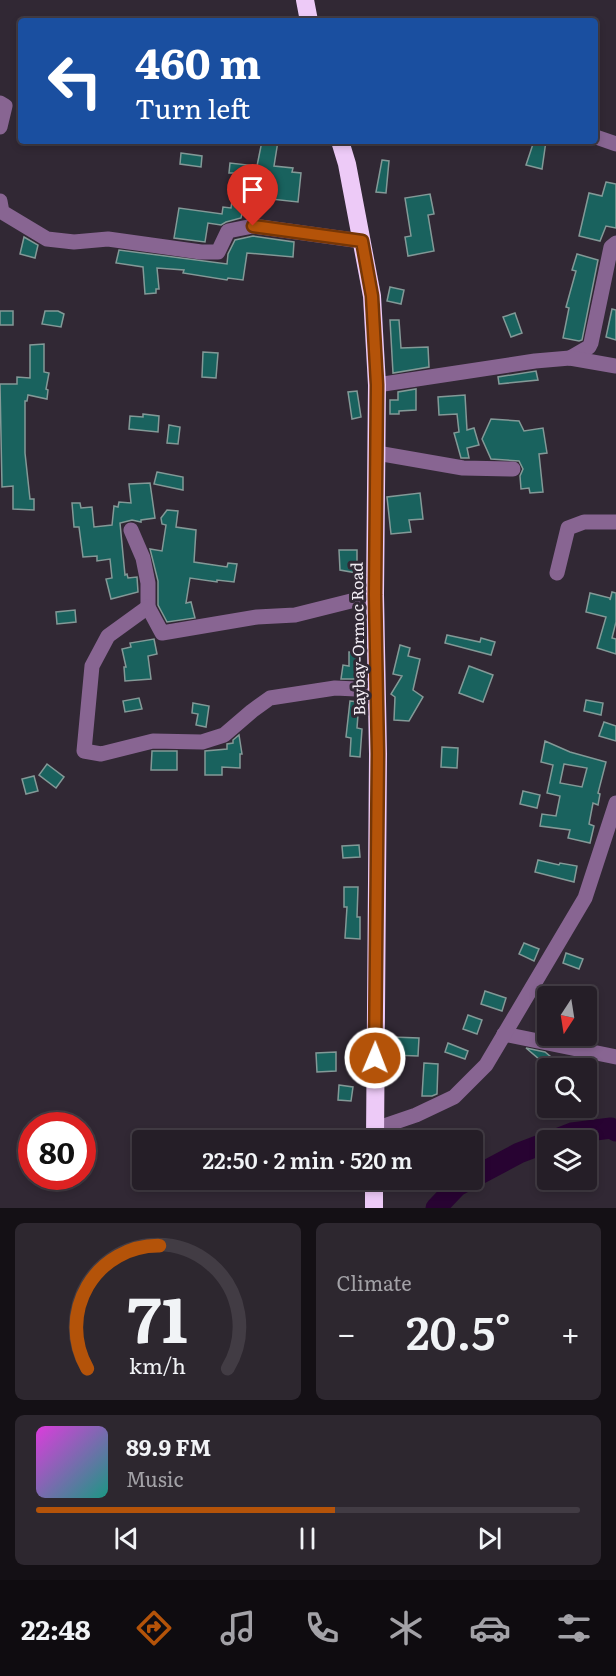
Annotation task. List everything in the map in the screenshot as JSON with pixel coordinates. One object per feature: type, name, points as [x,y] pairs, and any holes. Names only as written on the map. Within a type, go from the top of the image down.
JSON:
[{"type":"highway","points":[[305,0],[308,18]]},
{"type":"highway","name":"Baybay-Ormoc Road","points":[[341,144],[347,164],[372,296],[377,385],[375,1130]]},
{"type":"highway","points":[[374,1208],[375,1190]]},
{"type":"street","points":[[0,103],[4,106],[0,127]]},
{"type":"street","points":[[598,138],[616,144]]},
{"type":"street","points":[[0,201],[2,212],[47,239],[74,242],[108,239],[201,252],[218,252],[228,231],[253,226],[362,241]]},
{"type":"street","points":[[570,358],[591,343],[611,247],[616,243]]},
{"type":"street","points":[[377,385],[535,361],[570,358],[616,366]]},
{"type":"street","points":[[376,453],[463,468],[513,469]]},
{"type":"street","points":[[557,573],[568,528],[584,522],[616,522]]},
{"type":"street","points":[[131,530],[143,558],[148,583],[148,607],[162,633],[257,617],[295,615],[375,595]]},
{"type":"street","points":[[148,607],[108,636],[92,666],[84,751],[101,754],[153,741],[202,742],[224,735],[270,698],[335,688],[377,690]]},
{"type":"street","points":[[384,1130],[454,1097],[486,1065],[585,898],[616,803]]},
{"type":"street","points":[[504,1034],[616,1057]]},
{"type":"building","points":[[261,144],[278,144],[274,166],[293,168],[292,172],[301,173],[298,202],[262,198],[261,203],[245,201],[241,218],[221,225],[208,223],[205,242],[174,238],[179,208],[222,214],[223,207],[231,208],[236,173],[229,173],[230,163],[257,166]]},
{"type":"building","points":[[533,144],[546,144],[542,169],[526,165]]},
{"type":"building","points":[[181,153],[202,156],[201,167],[180,164]]},
{"type":"building","points":[[382,160],[389,161],[386,193],[376,192]]},
{"type":"building","points":[[606,182],[616,184],[616,228],[606,226],[600,241],[579,236],[589,193],[602,196]]},
{"type":"building","points":[[430,194],[434,214],[428,215],[434,251],[408,256],[405,237],[411,236],[405,198]]},
{"type":"building","points":[[253,236],[294,242],[293,257],[247,253],[243,280],[228,278],[227,280],[183,273],[184,270],[157,268],[159,289],[156,289],[156,293],[145,294],[143,267],[116,263],[119,250],[227,264],[228,254],[235,240]]},
{"type":"building","points":[[24,237],[38,245],[35,258],[20,254]]},
{"type":"building","points":[[577,254],[598,260],[582,340],[579,341],[563,338],[569,308],[566,307],[576,271],[572,270]]},
{"type":"building","points":[[390,287],[404,290],[401,304],[387,301]]},
{"type":"building","points":[[612,309],[616,310],[616,340],[606,337]]},
{"type":"building","points":[[0,311],[13,311],[13,325],[0,325]]},
{"type":"building","points":[[45,311],[58,311],[64,314],[61,327],[42,324]]},
{"type":"building","points":[[515,313],[522,333],[511,337],[503,317]]},
{"type":"building","points":[[390,320],[399,320],[401,348],[428,347],[429,367],[393,373]]},
{"type":"building","points":[[44,344],[44,372],[49,373],[47,399],[28,395],[25,401],[25,453],[30,499],[34,499],[34,510],[13,509],[13,486],[2,487],[0,384],[17,384],[17,377],[30,378],[30,345]]},
{"type":"building","points":[[203,352],[218,353],[216,378],[202,377]]},
{"type":"building","points":[[536,371],[538,380],[499,384],[498,377]]},
{"type":"building","points":[[416,389],[416,410],[390,414],[390,400],[398,400],[398,392]]},
{"type":"building","points":[[357,391],[361,417],[352,419],[348,392]]},
{"type":"building","points":[[465,395],[467,430],[474,428],[479,445],[467,448],[469,458],[461,458],[454,433],[459,432],[457,414],[439,415],[438,397]]},
{"type":"building","points":[[143,414],[159,416],[158,432],[129,429],[130,416],[143,417]]},
{"type":"building","points":[[491,419],[519,421],[524,431],[543,428],[547,453],[539,454],[543,492],[530,493],[529,488],[521,489],[520,476],[523,469],[519,461],[491,459],[482,439]]},
{"type":"building","points":[[169,425],[180,427],[178,444],[167,443]]},
{"type":"building","points":[[157,472],[183,477],[183,490],[154,484]]},
{"type":"building","points":[[150,483],[155,518],[141,520],[141,522],[132,520],[120,523],[125,575],[127,574],[128,578],[137,577],[138,592],[111,599],[106,579],[112,578],[110,559],[97,561],[97,556],[83,557],[79,527],[74,527],[72,503],[80,503],[81,508],[92,507],[94,527],[112,525],[114,506],[118,507],[119,502],[131,503],[129,484]]},
{"type":"building","points":[[420,493],[423,519],[409,520],[411,532],[391,534],[387,497]]},
{"type":"building","points":[[167,510],[178,511],[176,527],[196,530],[194,562],[227,567],[228,563],[237,564],[234,582],[190,578],[186,603],[191,602],[195,618],[167,622],[158,605],[158,581],[150,549],[162,551],[166,525],[162,524],[161,518]]},
{"type":"building","points":[[339,550],[357,550],[357,573],[340,570]]},
{"type":"building","points":[[612,592],[616,593],[616,622],[612,638],[616,639],[616,654],[597,648],[606,617],[586,612],[590,593],[610,598],[610,600]]},
{"type":"building","points":[[75,610],[76,622],[57,624],[56,612]]},
{"type":"building","points":[[447,635],[480,642],[481,638],[495,642],[491,655],[445,643]]},
{"type":"building","points":[[154,639],[157,654],[148,656],[151,679],[125,681],[124,667],[126,667],[122,649],[131,647],[130,643]]},
{"type":"building","points":[[400,645],[410,648],[408,656],[420,659],[413,690],[423,697],[409,721],[394,720],[395,697],[391,694],[402,676],[393,674]]},
{"type":"building","points":[[349,652],[359,652],[359,658],[362,658],[358,679],[341,679],[343,665],[349,666]]},
{"type":"building","points":[[469,666],[493,675],[483,702],[459,693]]},
{"type":"building","points":[[139,698],[142,709],[125,712],[123,701]]},
{"type":"building","points":[[586,700],[603,703],[601,715],[584,711]]},
{"type":"building","points":[[350,701],[359,702],[357,728],[362,729],[360,757],[350,756],[351,738],[346,737]]},
{"type":"building","points":[[193,703],[209,706],[206,727],[196,725],[198,714],[192,713]]},
{"type":"building","points":[[604,722],[616,726],[616,741],[599,736]]},
{"type":"building","points":[[239,735],[242,754],[240,754],[240,768],[222,767],[222,775],[205,775],[205,751],[227,749],[227,744],[233,743]]},
{"type":"building","points":[[545,741],[570,752],[606,762],[598,793],[600,794],[598,805],[593,803],[589,824],[594,826],[590,843],[568,838],[570,830],[540,826],[542,814],[556,816],[560,796],[547,793],[553,765],[541,762]],"holes":[[[564,764],[587,768],[582,787],[560,783]]]},
{"type":"building","points":[[442,747],[458,748],[457,768],[441,767]]},
{"type":"building","points":[[152,751],[177,751],[177,770],[151,770]]},
{"type":"building","points":[[47,764],[64,777],[56,788],[39,775]]},
{"type":"building","points":[[34,776],[38,791],[26,794],[22,779]]},
{"type":"building","points":[[523,791],[540,795],[537,808],[520,804]]},
{"type":"building","points":[[359,845],[360,857],[343,858],[342,846]]},
{"type":"building","points":[[538,860],[577,866],[574,882],[535,872]]},
{"type":"building","points":[[344,887],[358,887],[357,917],[360,917],[360,939],[345,938],[347,907],[344,907]]},
{"type":"building","points":[[524,943],[539,949],[534,961],[519,954]]},
{"type":"building","points":[[566,953],[583,959],[579,969],[563,963]]},
{"type":"building","points":[[485,991],[506,998],[502,1011],[481,1004]]},
{"type":"building","points":[[468,1015],[482,1020],[477,1034],[463,1029]]},
{"type":"building","points":[[392,1037],[419,1038],[418,1056],[391,1055]]},
{"type":"building","points":[[448,1043],[468,1051],[465,1059],[445,1052]]},
{"type":"building","points":[[526,1048],[545,1052],[552,1058],[538,1058]]},
{"type":"building","points":[[336,1052],[336,1071],[317,1072],[316,1053]]},
{"type":"building","points":[[424,1063],[438,1064],[437,1094],[432,1096],[422,1096]]},
{"type":"building","points":[[339,1085],[353,1087],[351,1101],[338,1100]]},
{"type":"waterway","points":[[595,1130],[611,1128],[616,1131]]},
{"type":"waterway","points":[[483,1172],[537,1146]]},
{"type":"waterway","points":[[436,1208],[453,1190]]},
{"type":"route","points":[[253,226],[362,241],[372,296],[377,385],[375,595],[378,754],[375,1058]]}]
